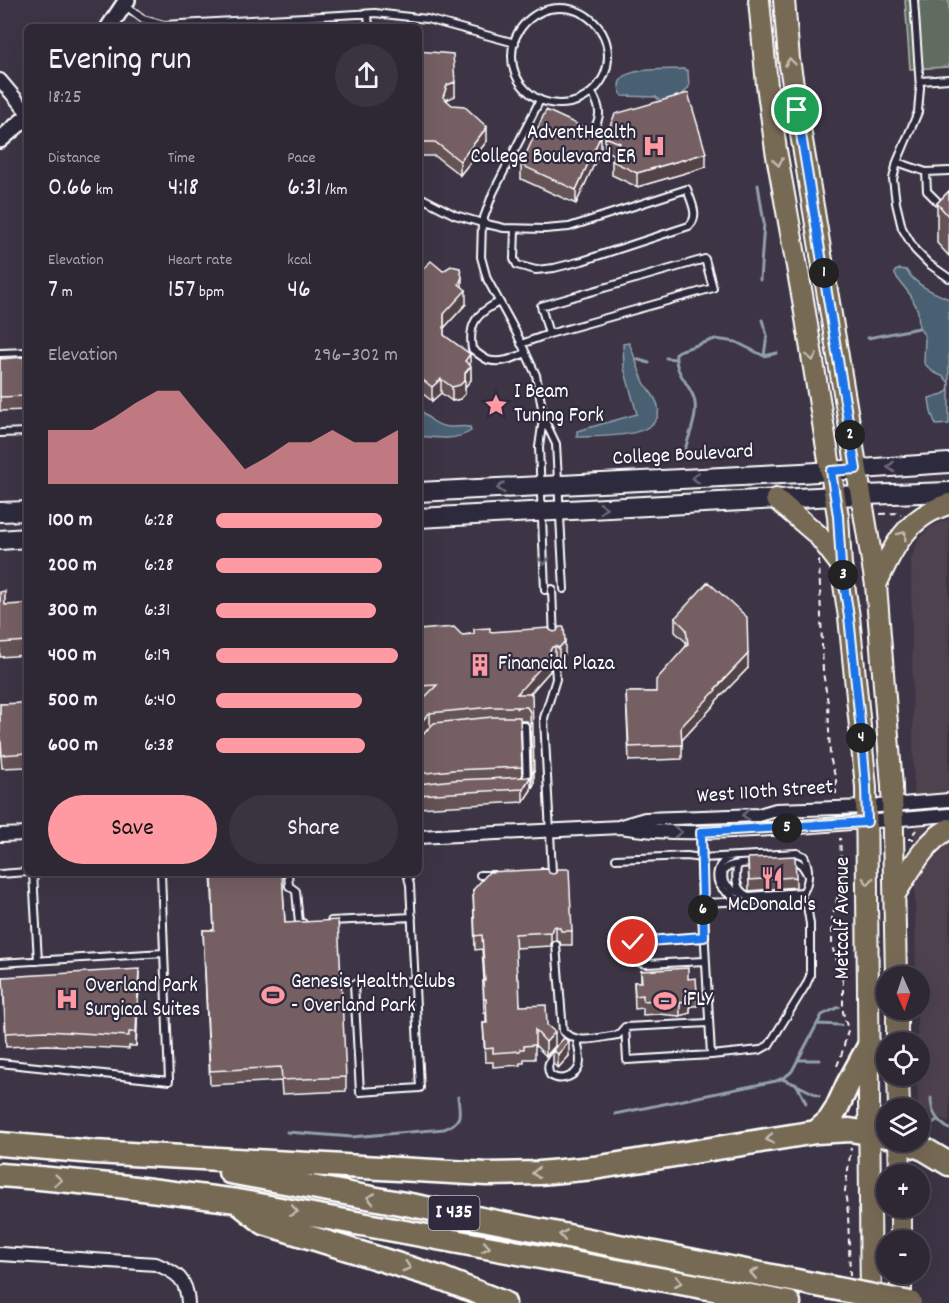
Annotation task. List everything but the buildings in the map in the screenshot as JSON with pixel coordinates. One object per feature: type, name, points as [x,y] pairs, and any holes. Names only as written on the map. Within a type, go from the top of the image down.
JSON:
[{"type":"highway","points":[[816,1132],[829,1121],[836,1110],[869,1046]]},
{"type":"highway","points":[[94,1152],[487,1174],[539,1173],[594,1168],[816,1132],[842,1130],[876,1134]]},
{"type":"highway","name":"I 435","points":[[0,1144],[94,1152],[291,1182],[910,1303]]},
{"type":"highway","points":[[929,1152],[949,1164]]},
{"type":"highway","name":"I 435","points":[[0,1175],[108,1185],[237,1201],[789,1303]]},
{"type":"highway","points":[[237,1201],[264,1223],[441,1278],[504,1303]]},
{"type":"main road","name":"Metcalf Avenue","points":[[759,0],[776,150],[835,496],[841,565],[849,617],[867,814],[869,1046],[876,1114]]},
{"type":"main road","points":[[784,0],[789,59],[797,110],[876,585],[892,786],[896,966]]},
{"type":"main road","name":"College Boulevard","points":[[422,492],[949,463]]},
{"type":"main road","points":[[422,518],[949,492]]},
{"type":"main road","points":[[776,499],[818,535],[841,565]]},
{"type":"main road","points":[[876,585],[888,557],[903,534],[922,516],[949,504]]},
{"type":"main road","points":[[0,512],[24,511]]},
{"type":"main road","points":[[0,540],[24,538]]},
{"type":"main road","points":[[895,894],[931,842],[949,829]]},
{"type":"main road","name":"Metcalf Avenue","points":[[871,1303],[877,1152]]},
{"type":"main road","points":[[901,1284],[901,1303]]},
{"type":"street","points":[[111,24],[126,2]]},
{"type":"street","points":[[0,80],[24,108]]},
{"type":"street","points":[[0,140],[24,120]]},
{"type":"street","name":"West 110th Street","points":[[893,812],[949,800]]},
{"type":"street","name":"West 110th Street","points":[[620,827],[645,819],[759,814],[776,810],[867,814]]},
{"type":"street","name":"West 110th Street","points":[[422,837],[620,827],[644,831],[701,832],[893,812],[949,815]]},
{"type":"street","points":[[0,835],[24,834]]},
{"type":"street","points":[[0,1254],[156,1264],[173,1271],[184,1281],[188,1303]]},
{"type":"lane","points":[[914,0],[920,81],[918,112],[897,162],[894,179],[896,203],[902,228],[915,250],[929,264],[949,278]]},
{"type":"lane","points":[[126,2],[143,19],[160,24]]},
{"type":"lane","points":[[562,8],[580,13],[596,24],[606,40],[609,58],[604,76],[592,93],[578,102],[559,105],[540,100],[525,90],[515,74],[512,55],[516,37],[527,21],[543,11],[562,8]]},
{"type":"lane","points":[[368,14],[369,24]]},
{"type":"lane","points":[[220,24],[368,14],[427,19],[515,44]]},
{"type":"lane","points":[[920,81],[949,80]]},
{"type":"lane","points":[[588,143],[600,117],[598,103],[592,93]]},
{"type":"lane","points":[[540,100],[493,192],[482,223],[482,257],[487,279],[536,375],[544,419],[556,444],[549,485],[551,511],[548,589],[554,641]]},
{"type":"lane","points":[[897,162],[926,172],[949,171]]},
{"type":"lane","points":[[926,172],[927,191],[943,207]]},
{"type":"lane","points":[[422,198],[455,215],[482,223],[504,228],[545,229],[569,227],[687,189],[695,216],[689,226],[582,261],[536,270],[517,265],[514,259],[515,229]]},
{"type":"lane","points":[[521,344],[713,288],[705,259],[541,306],[549,334]]},
{"type":"lane","points":[[499,302],[484,309],[475,320],[471,328],[472,349],[486,360],[496,361],[507,361],[526,353]]},
{"type":"lane","points":[[0,353],[24,352]]},
{"type":"lane","points":[[544,419],[539,447],[549,485],[564,589]]},
{"type":"lane","points":[[0,433],[24,432]]},
{"type":"lane","points":[[553,883],[543,718],[556,680],[555,665]]},
{"type":"lane","points":[[503,726],[525,726],[527,786],[516,786]]},
{"type":"lane","points":[[701,832],[702,903],[711,1055]]},
{"type":"lane","points":[[616,859],[687,856],[701,858],[797,853],[804,856],[807,861],[809,877],[802,894],[792,899],[743,898],[702,903]]},
{"type":"lane","points":[[734,856],[724,860],[721,864],[718,870],[718,882],[728,894],[743,898]]},
{"type":"lane","points":[[784,861],[800,863],[809,877]]},
{"type":"lane","points":[[743,898],[724,882],[723,874],[730,865],[758,863]]},
{"type":"lane","points":[[740,864],[737,867],[736,878],[743,898]]},
{"type":"lane","points":[[0,874],[24,872]]},
{"type":"lane","points":[[531,873],[552,872]]},
{"type":"lane","points":[[480,875],[500,874]]},
{"type":"lane","points":[[33,876],[38,961]]},
{"type":"lane","points":[[0,1063],[169,1081],[161,876]]},
{"type":"lane","points":[[288,876],[289,886],[297,891],[299,923],[310,923]]},
{"type":"lane","points":[[407,876],[410,885],[412,917],[415,981],[420,1089],[360,1092],[354,984],[415,981]]},
{"type":"lane","points":[[625,1027],[627,1060],[760,1050],[769,1045],[810,976],[810,924],[802,894]]},
{"type":"lane","points":[[321,922],[412,917]]},
{"type":"lane","points":[[704,937],[633,942],[633,956],[634,960],[646,964],[705,962]]},
{"type":"lane","points":[[556,945],[563,1031],[570,1037],[577,1039],[618,1035],[625,1027],[709,1023]]},
{"type":"lane","points":[[0,963],[164,953]]},
{"type":"lane","points":[[570,1037],[548,1062],[550,1075],[558,1079],[569,1077],[579,1070],[581,1063],[577,1039]]},
{"type":"path","points":[[877,515],[898,513],[897,506]]},
{"type":"path","points":[[818,555],[823,672],[828,703],[830,757],[836,780],[836,794]]},
{"type":"path","points":[[908,839],[913,839],[916,831],[914,824]]},
{"type":"path","points":[[835,1074],[848,1030],[843,1012],[843,982],[832,946],[832,918],[842,879],[840,838]]},
{"type":"path","points":[[850,1280],[845,1191],[851,1146]]},
{"type":"shaded area","points":[[949,519],[949,1122],[930,1112],[930,1098],[918,1098],[917,1086],[930,1086],[930,1032],[917,1032],[917,1020],[930,1020],[930,966],[916,966],[911,559],[918,541],[930,527]]},
{"type":"green space","points":[[905,0],[949,0],[949,67],[910,69]]},
{"type":"water","points":[[684,69],[688,71],[689,87],[683,94],[664,105],[656,97],[622,96],[619,86],[622,78],[630,74],[640,71]]},
{"type":"water","points":[[906,270],[925,288],[949,299],[949,383],[924,363],[925,336],[919,328],[918,311],[911,296],[895,275],[895,271]]},
{"type":"water","points":[[629,343],[644,382],[657,403],[657,417],[651,425],[628,434],[577,437],[577,431],[637,414],[624,368],[623,344]]},
{"type":"water","points":[[949,383],[949,424],[936,425],[929,398],[948,391]]},
{"type":"water","points":[[422,411],[437,424],[446,427],[470,427],[471,431],[465,434],[452,438],[422,436]]},
{"type":"waterway","points":[[758,185],[764,223],[760,280]]},
{"type":"waterway","points":[[762,320],[767,335],[764,356]]},
{"type":"waterway","points":[[868,338],[919,328]]},
{"type":"waterway","points":[[685,450],[694,418],[695,404],[677,366],[676,354],[715,339],[736,342],[764,356],[777,353]]},
{"type":"waterway","points":[[666,358],[675,359]]},
{"type":"waterway","points":[[636,359],[649,363]]},
{"type":"waterway","points":[[615,1114],[783,1078],[792,1071],[822,1015],[839,1007]]},
{"type":"waterway","points":[[818,1024],[841,1025]]},
{"type":"waterway","points":[[798,1060],[820,1060]]},
{"type":"waterway","points":[[782,1079],[797,1085],[806,1103]]},
{"type":"waterway","points":[[797,1085],[819,1096]]},
{"type":"waterway","points":[[287,1132],[352,1137],[444,1129],[459,1117],[458,1097]]},
{"type":"waterway","points":[[931,1098],[936,1116],[949,1129]]},
{"type":"waterway","points":[[930,1125],[937,1120]]},
{"type":"place","name":"AdventHealth College Boulevard ER","points":[[654,146]]},
{"type":"place","name":"I Beam Tuning Fork","points":[[496,405]]},
{"type":"place","name":"Financial Plaza","points":[[480,665]]},
{"type":"place","name":"McDonald's","points":[[772,878]]},
{"type":"place","name":"Genesis Health Clubs - Overland Park","points":[[273,995]]},
{"type":"place","name":"Overland Park Surgical Suites","points":[[67,999]]},
{"type":"place","name":"iFLY","points":[[665,1001]]},
{"type":"route","points":[[633,942],[704,937],[701,832],[867,822],[862,741],[841,565],[838,516],[831,471],[856,469],[797,110]]}]
